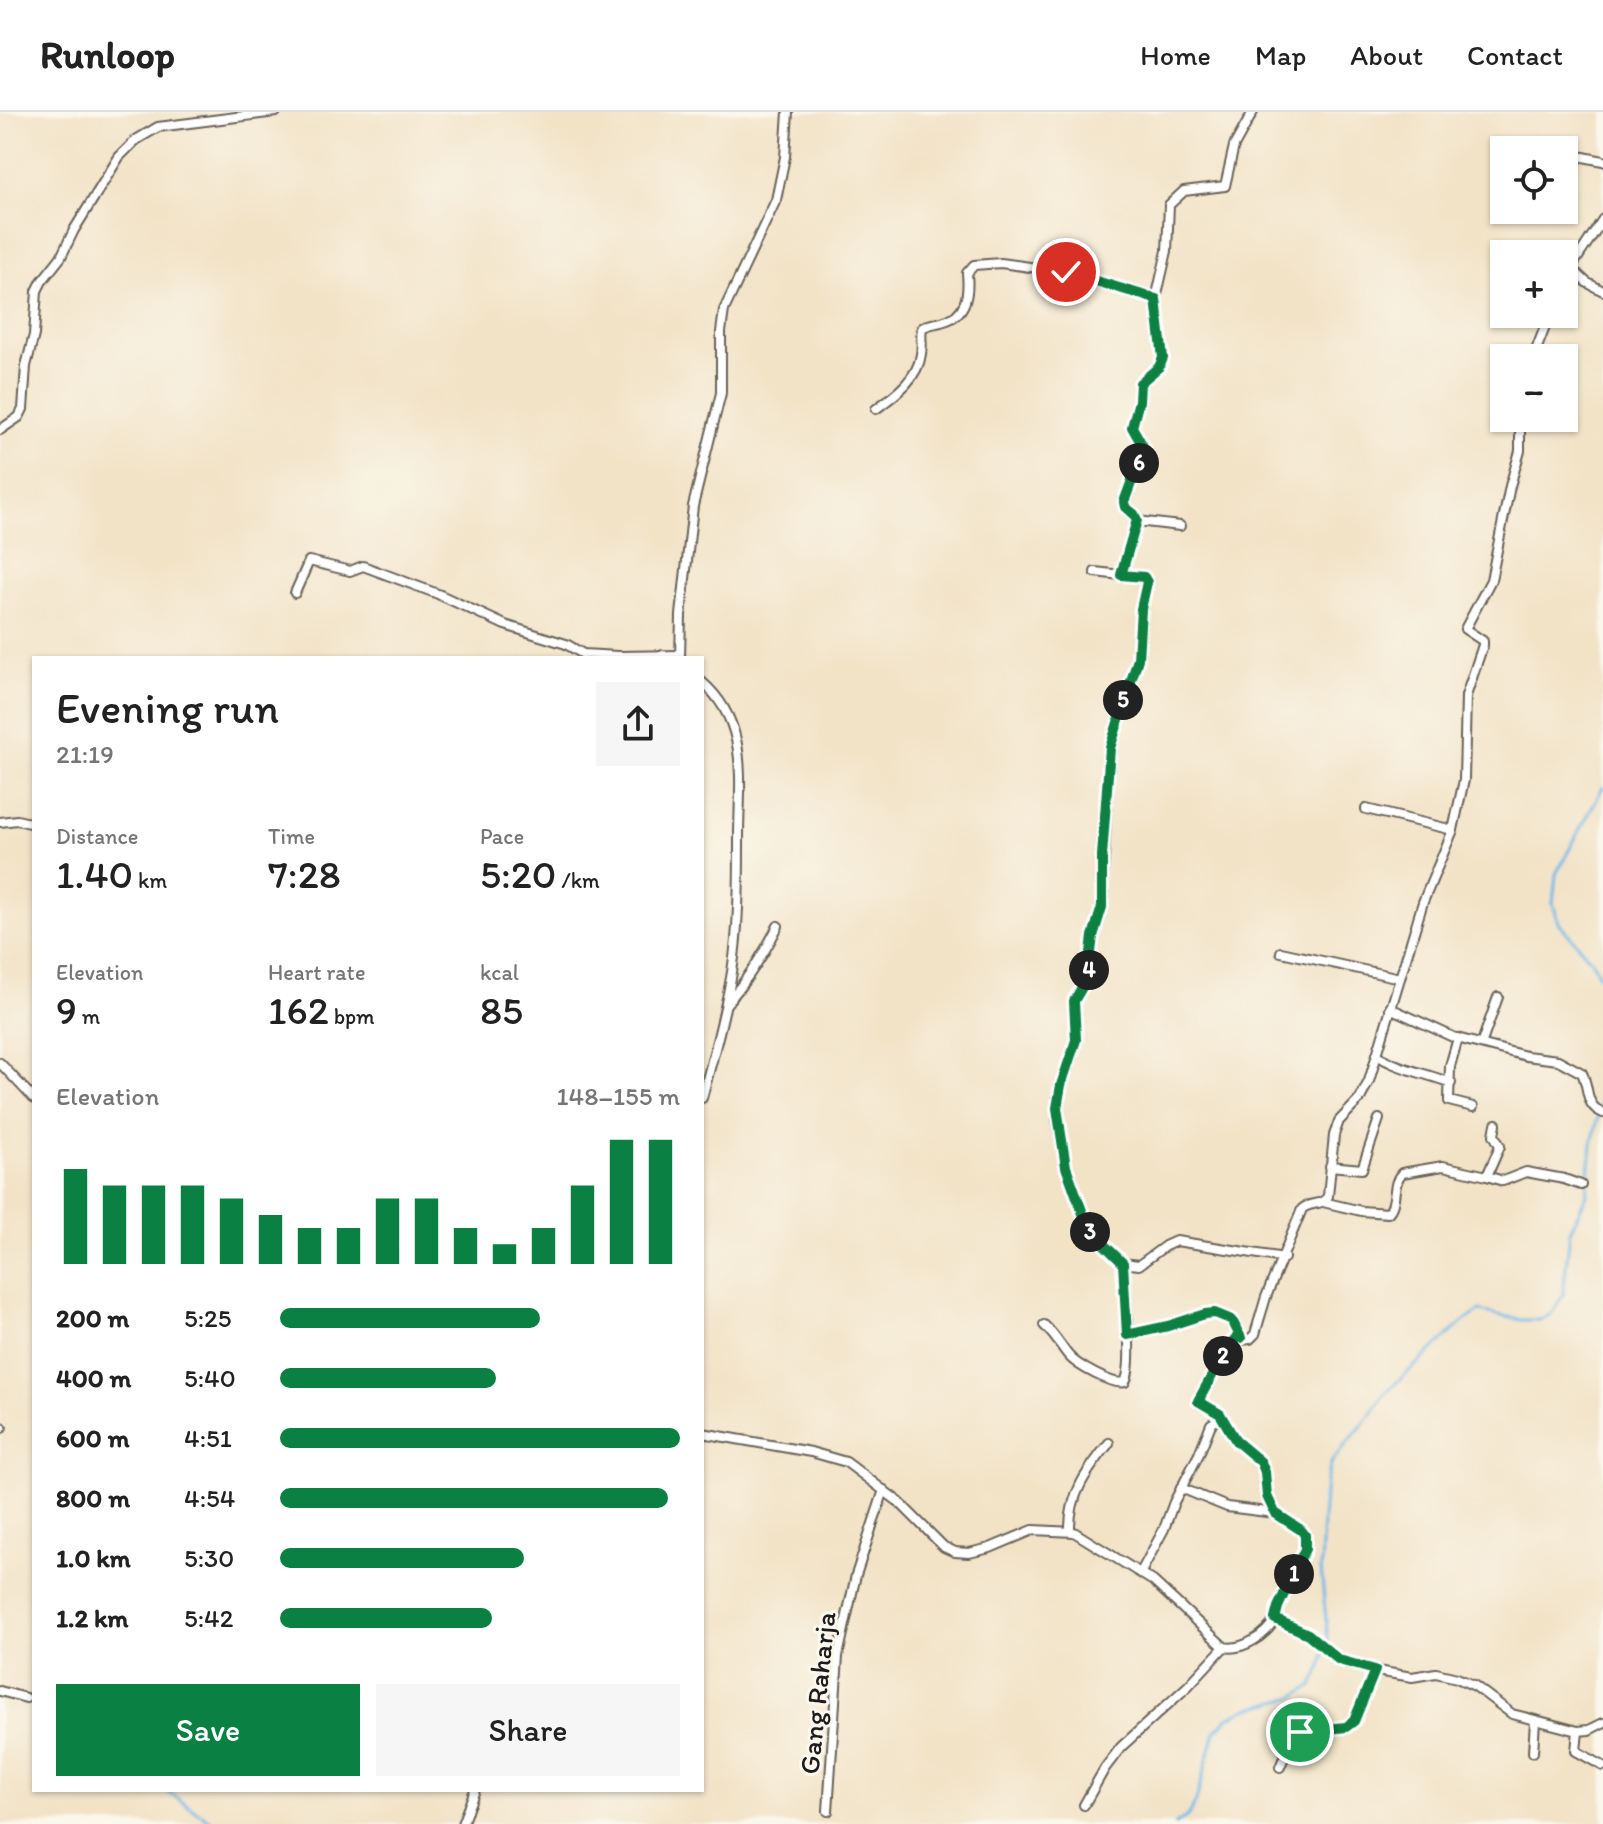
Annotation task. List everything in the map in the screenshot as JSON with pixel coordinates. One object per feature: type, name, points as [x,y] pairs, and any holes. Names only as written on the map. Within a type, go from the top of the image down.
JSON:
[{"type":"street","points":[[0,430],[19,417],[23,409],[37,291],[125,150],[158,127],[276,112]]},
{"type":"street","points":[[680,656],[681,615],[693,506],[721,393],[724,310],[776,200],[785,157],[788,112]]},
{"type":"street","points":[[1121,575],[1137,521],[1124,502],[1144,448],[1132,427],[1140,383],[1159,367],[1163,358],[1156,299],[1167,251],[1169,205],[1184,191],[1225,186],[1234,146],[1253,112]]},
{"type":"street","points":[[1578,156],[1603,161]]},
{"type":"street","points":[[1578,257],[1603,219]]},
{"type":"street","points":[[876,409],[907,383],[918,368],[922,328],[951,319],[966,303],[969,292],[967,273],[974,265],[1001,263],[1066,272],[1156,299]]},
{"type":"street","points":[[1578,275],[1603,291]]},
{"type":"street","points":[[1323,1202],[1328,1196],[1333,1142],[1339,1121],[1360,1099],[1377,1055],[1423,902],[1453,830],[1464,780],[1466,696],[1483,645],[1483,641],[1465,629],[1491,580],[1520,451],[1520,432]]},
{"type":"street","points":[[1137,521],[1180,526]]},
{"type":"street","points":[[295,593],[309,561],[350,571],[363,566],[438,594],[505,625],[566,644],[583,654],[618,656]]},
{"type":"street","points":[[1095,572],[1144,577],[1147,582],[1141,609],[1138,659],[1110,748],[1101,915],[1093,936],[1088,977],[1074,1001],[1076,1040],[1057,1108],[1066,1167],[1089,1230],[1123,1263],[1139,1265],[1171,1243],[1184,1241],[1284,1258]]},
{"type":"street","points":[[704,684],[729,713],[741,773],[737,919],[726,1003],[704,1090]]},
{"type":"street","points":[[1366,809],[1453,830]]},
{"type":"street","points":[[0,822],[17,820],[32,824]]},
{"type":"street","points":[[726,1003],[751,972],[778,926]]},
{"type":"street","points":[[1281,952],[1400,978]]},
{"type":"street","points":[[1482,1042],[1498,997]]},
{"type":"street","points":[[1390,1008],[1458,1038],[1526,1056],[1558,1060],[1580,1070],[1585,1077],[1591,1105],[1603,1113]]},
{"type":"street","points":[[1458,1038],[1450,1066],[1449,1103],[1473,1107]]},
{"type":"street","points":[[1377,1055],[1386,1062],[1451,1083]]},
{"type":"street","points":[[0,1063],[32,1097]]},
{"type":"street","points":[[1330,1166],[1362,1169],[1379,1119]]},
{"type":"street","points":[[1487,1176],[1500,1146],[1494,1135],[1496,1124]]},
{"type":"street","points":[[1275,1513],[1267,1496],[1263,1466],[1236,1441],[1222,1417],[1200,1404],[1199,1398],[1229,1345],[1236,1338],[1250,1339],[1255,1334],[1266,1297],[1302,1209],[1323,1202],[1361,1211],[1388,1213],[1392,1208],[1396,1182],[1402,1173],[1443,1166],[1503,1181],[1526,1172],[1581,1185]]},
{"type":"street","points":[[1044,1325],[1070,1358],[1119,1384],[1125,1382],[1128,1376],[1123,1263]]},
{"type":"street","points":[[1127,1335],[1215,1313],[1232,1320],[1241,1338]]},
{"type":"street","points":[[1141,1572],[1164,1529],[1211,1424],[1222,1417]]},
{"type":"street","points":[[704,1433],[834,1458],[854,1467],[884,1490],[936,1541],[955,1552],[969,1553],[990,1548],[1033,1530],[1070,1531],[1141,1572],[1185,1608],[1224,1647],[1235,1648],[1271,1626],[1305,1549],[1306,1540],[1301,1530],[1275,1513],[1227,1507],[1181,1488]]},
{"type":"street","points":[[1070,1531],[1070,1508],[1075,1493],[1109,1443]]},
{"type":"street","name":"Gang Raharja","points":[[828,1811],[838,1656],[856,1575],[884,1490]]},
{"type":"street","points":[[1275,1619],[1308,1634],[1339,1660],[1412,1677],[1436,1673],[1457,1678],[1475,1686],[1502,1708],[1535,1721],[1578,1731],[1589,1730],[1603,1723]]},
{"type":"street","points":[[1084,1805],[1121,1747],[1188,1686],[1224,1647]]},
{"type":"street","points":[[1280,1767],[1293,1736],[1308,1730],[1346,1727],[1354,1721],[1375,1670]]},
{"type":"street","points":[[0,1691],[26,1698]]},
{"type":"street","points":[[1533,1752],[1535,1721]]},
{"type":"street","points":[[1578,1731],[1577,1753],[1603,1766]]},
{"type":"street","points":[[462,1824],[474,1792]]},
{"type":"waterway","points":[[1603,787],[1556,874],[1553,904],[1559,923],[1591,960],[1603,983]]},
{"type":"waterway","points":[[1175,1824],[1189,1815],[1196,1801],[1215,1732],[1228,1718],[1246,1709],[1294,1697],[1313,1686],[1321,1668],[1328,1639],[1321,1570],[1323,1518],[1326,1481],[1332,1461],[1371,1415],[1385,1393],[1463,1322],[1480,1311],[1521,1320],[1541,1320],[1552,1313],[1563,1295],[1570,1231],[1587,1194],[1592,1144],[1603,1094]]},
{"type":"waterway","points":[[168,1792],[215,1824]]},
{"type":"route","points":[[1066,272],[1114,289],[1156,299],[1163,358],[1159,367],[1140,383],[1132,427],[1144,448],[1124,502],[1137,520],[1121,575],[1144,577],[1147,582],[1141,609],[1138,659],[1120,708],[1110,748],[1101,915],[1093,936],[1088,977],[1074,1001],[1076,1040],[1058,1097],[1059,1130],[1066,1167],[1089,1230],[1123,1263],[1127,1335],[1215,1313],[1232,1320],[1241,1338],[1236,1338],[1229,1345],[1198,1401],[1220,1414],[1241,1447],[1261,1462],[1267,1496],[1275,1513],[1305,1535],[1305,1549],[1275,1619],[1308,1634],[1339,1660],[1375,1670],[1354,1721],[1346,1727],[1300,1732]]}]
